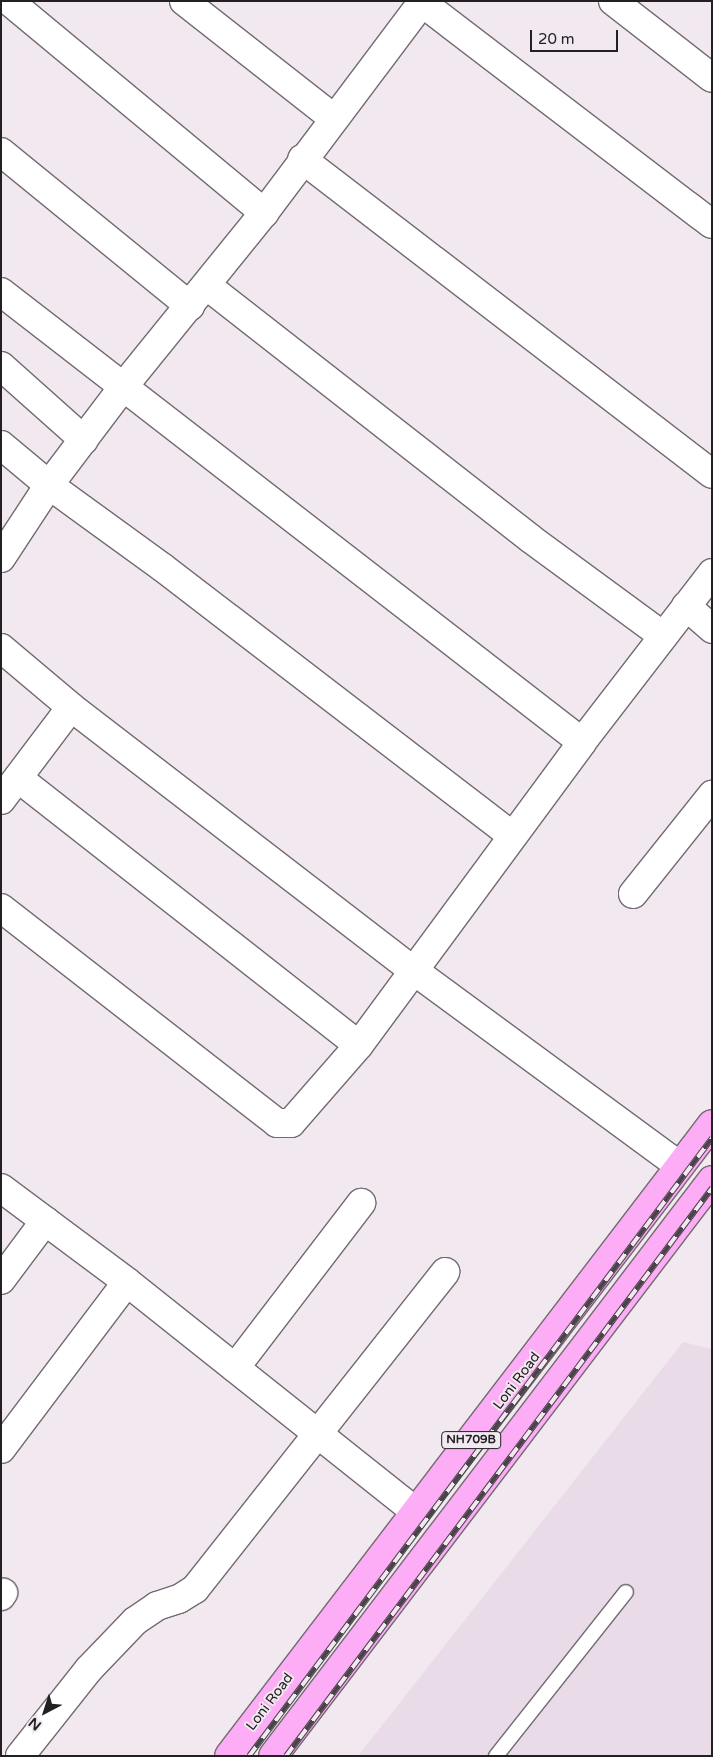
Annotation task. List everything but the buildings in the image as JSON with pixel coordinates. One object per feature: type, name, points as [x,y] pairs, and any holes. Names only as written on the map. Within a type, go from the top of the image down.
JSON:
[{"type":"highway","name":"Loni Road","points":[[229,1756],[712,1124]]},
{"type":"highway","name":"NH709B","points":[[273,1756],[712,1180]]},
{"type":"street","points":[[9,1],[264,213]]},
{"type":"street","points":[[184,1],[333,118]]},
{"type":"street","points":[[613,1],[712,78]]},
{"type":"street","points":[[1,558],[49,485],[123,387],[264,213],[302,159],[422,2],[712,224]]},
{"type":"street","points":[[1,152],[190,306]]},
{"type":"street","points":[[302,159],[712,474]]},
{"type":"street","points":[[206,285],[474,492],[530,539],[663,636]]},
{"type":"street","points":[[1,292],[582,742]]},
{"type":"street","points":[[1,366],[84,440]]},
{"type":"street","points":[[1,445],[49,485],[162,567],[513,836]]},
{"type":"street","points":[[1,908],[277,1123],[291,1123],[303,1112],[359,1045],[582,742],[712,573]]},
{"type":"street","points":[[686,606],[712,629]]},
{"type":"street","points":[[1,648],[71,707],[413,970],[680,1166]]},
{"type":"street","points":[[1,800],[71,707]]},
{"type":"street","points":[[18,778],[359,1045]]},
{"type":"street","points":[[633,894],[712,795]]},
{"type":"street","points":[[1,1188],[127,1282],[416,1512]]},
{"type":"street","points":[[235,1368],[361,1203]]},
{"type":"street","points":[[1,1280],[45,1220]]},
{"type":"street","points":[[20,1756],[89,1669],[135,1621],[157,1606],[180,1599],[195,1589],[316,1433],[445,1272]]},
{"type":"street","points":[[1,1449],[127,1282]]},
{"type":"lane","points":[[496,1756],[626,1592]]},
{"type":"shaded area","points":[[683,1342],[712,1349],[712,1756],[358,1756]]},
{"type":"railway","points":[[249,1756],[712,1138]]},
{"type":"railway","points":[[286,1756],[712,1188]]}]
